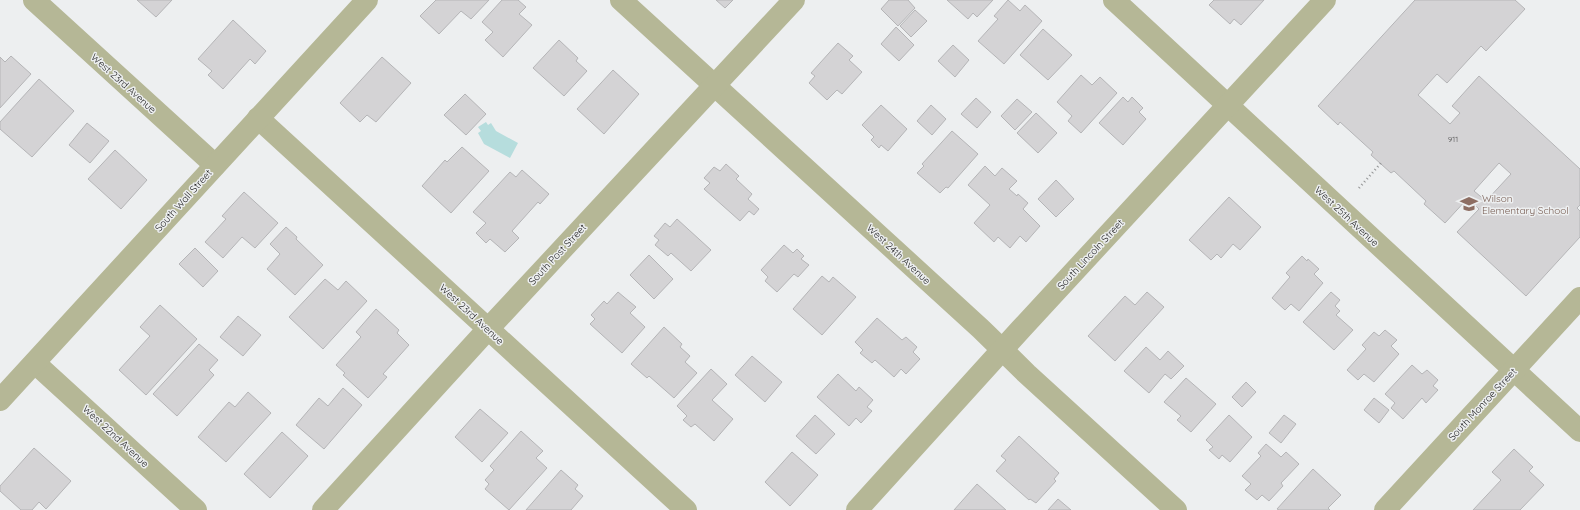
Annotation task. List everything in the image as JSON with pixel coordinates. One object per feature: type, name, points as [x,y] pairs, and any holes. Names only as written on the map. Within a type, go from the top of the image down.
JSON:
[{"type":"street","name":"West 23rd Avenue","points":[[34,0],[215,165]]},
{"type":"street","name":"South Wall Street","points":[[0,400],[367,0]]},
{"type":"street","name":"West 24th Avenue","points":[[621,0],[1176,510]]},
{"type":"street","name":"South Post Street","points":[[323,510],[488,329],[794,0]]},
{"type":"street","name":"West 25th Avenue","points":[[1114,0],[1580,431]]},
{"type":"street","name":"South Lincoln Street","points":[[857,510],[1002,349],[1325,0]]},
{"type":"street","name":"West 23rd Avenue","points":[[258,118],[686,510]]},
{"type":"street","name":"South Monroe Street","points":[[1385,510],[1580,298]]},
{"type":"street","name":"West 22nd Avenue","points":[[35,363],[196,510]]},
{"type":"path","points":[[1359,188],[1381,163]]},
{"type":"water","points":[[486,122],[488,125],[491,123],[496,131],[518,143],[510,158],[484,144],[478,133],[481,131],[478,127]]},
{"type":"building","points":[[137,0],[172,0],[156,17]]},
{"type":"building","points":[[436,0],[489,0],[471,19],[461,11],[439,34],[420,16]]},
{"type":"building","points":[[502,0],[518,0],[526,7],[519,14],[532,25],[503,57],[485,40],[493,32],[482,22]]},
{"type":"building","points":[[716,0],[733,0],[725,8]]},
{"type":"building","points":[[889,0],[908,0],[915,8],[898,26],[881,9]]},
{"type":"building","points":[[947,0],[993,0],[977,17],[973,13],[968,19]]},
{"type":"building","points":[[1008,0],[1020,11],[1025,5],[1042,21],[1004,64],[978,41],[998,19],[994,16]]},
{"type":"building","points":[[1214,0],[1264,0],[1241,25],[1234,19],[1230,24],[1209,5]]},
{"type":"building","points":[[1415,0],[1515,0],[1525,9],[1486,51],[1481,46],[1447,83],[1437,74],[1418,95],[1450,124],[1460,113],[1452,106],[1479,76],[1580,169],[1580,205],[1577,208],[1580,211],[1580,237],[1526,296],[1457,232],[1479,209],[1468,198],[1445,223],[1424,204],[1426,201],[1394,171],[1391,173],[1371,155],[1373,152],[1340,122],[1338,125],[1318,106]],"holes":[[[1499,163],[1511,174],[1486,201],[1474,191]]]},
{"type":"building","points":[[915,10],[927,21],[911,37],[900,26]]},
{"type":"building","points":[[233,20],[266,51],[255,64],[250,59],[223,89],[208,75],[212,71],[198,59]]},
{"type":"building","points":[[896,27],[914,45],[899,61],[881,44]]},
{"type":"building","points":[[1043,29],[1072,55],[1048,80],[1020,55]]},
{"type":"building","points":[[559,40],[578,58],[576,61],[587,71],[564,96],[533,68]]},
{"type":"building","points":[[838,43],[853,56],[849,60],[862,72],[842,94],[837,90],[827,100],[809,83],[815,76],[811,73]]},
{"type":"building","points":[[953,45],[969,60],[955,77],[938,61]]},
{"type":"building","points":[[11,56],[31,74],[0,108],[0,57],[5,62]]},
{"type":"building","points":[[382,57],[411,83],[376,122],[367,115],[360,122],[340,103]]},
{"type":"building","points":[[613,70],[639,94],[604,134],[577,109]]},
{"type":"building","points":[[1081,75],[1092,85],[1100,77],[1117,93],[1081,133],[1068,121],[1072,116],[1057,102]]},
{"type":"building","points":[[39,79],[74,111],[32,157],[0,129],[0,122]]},
{"type":"building","points":[[465,94],[486,114],[466,135],[444,115]]},
{"type":"building","points":[[1123,97],[1128,102],[1132,97],[1143,108],[1139,112],[1146,119],[1123,145],[1099,123]]},
{"type":"building","points":[[976,98],[991,112],[977,128],[961,114]]},
{"type":"building","points":[[1017,99],[1032,112],[1015,130],[1001,116]]},
{"type":"building","points":[[881,105],[907,129],[888,151],[881,145],[879,148],[871,140],[874,137],[862,125]]},
{"type":"building","points":[[931,105],[946,119],[932,135],[917,121]]},
{"type":"building","points":[[1036,113],[1057,133],[1038,153],[1017,133]]},
{"type":"building","points":[[87,123],[109,141],[90,163],[69,145]]},
{"type":"building","points":[[952,131],[978,154],[948,188],[946,187],[940,193],[917,173],[924,166],[922,164]]},
{"type":"building","points":[[462,147],[489,171],[451,213],[422,186],[445,160],[447,162]]},
{"type":"building","points":[[115,150],[147,180],[121,209],[88,179]]},
{"type":"building","points":[[726,164],[739,176],[736,179],[752,194],[748,199],[759,209],[754,215],[749,211],[740,221],[704,189],[710,183],[704,178],[714,167],[720,171]]},
{"type":"building","points":[[985,166],[995,176],[1002,168],[1017,181],[1009,189],[1017,196],[1018,194],[1028,203],[1023,209],[1040,226],[1026,242],[1020,236],[1010,248],[998,237],[994,242],[974,223],[990,205],[968,185]]},
{"type":"building","points":[[522,170],[549,194],[540,204],[538,202],[512,231],[519,238],[505,252],[490,239],[486,243],[476,233],[486,223],[473,212],[510,172],[516,177]]},
{"type":"building","points":[[1056,180],[1074,199],[1056,217],[1038,199]]},
{"type":"building","points":[[244,192],[278,223],[255,248],[242,237],[223,258],[205,242],[226,219],[222,216]]},
{"type":"building","points":[[1229,197],[1261,227],[1240,250],[1233,244],[1221,258],[1217,254],[1211,260],[1189,240]]},
{"type":"building","points":[[677,219],[711,250],[691,271],[671,253],[668,256],[655,245],[659,240],[654,236],[665,223],[670,227]]},
{"type":"building","points":[[286,227],[297,237],[296,239],[323,265],[295,295],[267,269],[280,254],[270,244]]},
{"type":"building","points":[[784,245],[793,253],[797,249],[804,256],[801,259],[809,265],[798,277],[794,274],[777,292],[765,281],[768,277],[761,270]]},
{"type":"building","points":[[195,248],[218,271],[203,287],[179,264]]},
{"type":"building","points":[[649,255],[673,279],[654,299],[630,275]]},
{"type":"building","points":[[1302,256],[1307,261],[1308,259],[1319,269],[1314,274],[1323,283],[1299,311],[1291,304],[1285,310],[1272,298],[1290,277],[1286,273]]},
{"type":"building","points":[[822,276],[829,282],[833,277],[856,297],[822,335],[793,309]]},
{"type":"building","points":[[325,279],[338,290],[346,281],[367,301],[323,349],[289,317]]},
{"type":"building","points":[[618,292],[636,307],[630,313],[645,327],[622,353],[590,324],[595,319],[591,315],[604,301],[607,304]]},
{"type":"building","points":[[1147,292],[1164,307],[1115,361],[1088,336],[1125,296],[1135,305]]},
{"type":"building","points":[[1331,292],[1340,300],[1335,306],[1340,311],[1336,315],[1353,330],[1334,350],[1303,322]]},
{"type":"building","points":[[160,305],[197,339],[146,395],[119,370],[150,336],[140,327]]},
{"type":"building","points":[[376,309],[399,330],[397,333],[409,345],[383,374],[387,377],[368,398],[343,375],[345,373],[336,365],[361,337],[356,332]]},
{"type":"building","points":[[238,316],[261,335],[243,356],[220,337]]},
{"type":"building","points":[[877,318],[902,340],[906,337],[917,347],[913,352],[920,359],[906,374],[901,369],[894,377],[875,360],[872,363],[860,353],[863,350],[855,342]]},
{"type":"building","points":[[664,327],[682,344],[680,347],[690,356],[685,362],[697,373],[674,398],[649,376],[647,378],[631,364]]},
{"type":"building","points":[[1385,330],[1397,340],[1391,346],[1399,354],[1374,382],[1364,374],[1358,380],[1347,370],[1366,349],[1362,345],[1374,332],[1379,336]]},
{"type":"building","points":[[199,344],[218,360],[209,370],[214,375],[177,416],[153,394]]},
{"type":"building","points":[[1146,347],[1160,360],[1168,351],[1184,366],[1171,379],[1165,374],[1149,393],[1124,371]]},
{"type":"building","points":[[752,356],[782,382],[765,402],[735,375]]},
{"type":"building","points":[[1412,365],[1422,374],[1427,370],[1438,380],[1433,386],[1438,390],[1426,403],[1422,398],[1403,419],[1391,408],[1395,403],[1385,394]]},
{"type":"building","points":[[711,369],[727,384],[712,400],[733,419],[714,441],[695,424],[691,427],[683,420],[687,416],[677,406]]},
{"type":"building","points":[[838,374],[856,391],[859,387],[873,400],[867,407],[872,411],[861,423],[856,418],[849,426],[817,397]]},
{"type":"building","points":[[1186,378],[1216,404],[1191,432],[1177,420],[1181,416],[1164,402]]},
{"type":"building","points":[[1246,382],[1256,392],[1242,407],[1232,397]]},
{"type":"building","points":[[343,388],[362,405],[324,449],[296,425],[319,398],[328,406]]},
{"type":"building","points":[[248,392],[271,413],[226,462],[198,437],[229,402],[235,407]]},
{"type":"building","points":[[1374,398],[1389,410],[1379,423],[1364,410]]},
{"type":"building","points":[[480,409],[508,433],[482,462],[455,437]]},
{"type":"building","points":[[815,415],[835,434],[816,454],[796,436]]},
{"type":"building","points":[[1229,415],[1252,437],[1230,462],[1222,455],[1219,459],[1209,450],[1213,447],[1206,440]]},
{"type":"building","points":[[1284,415],[1296,424],[1281,443],[1269,433]]},
{"type":"building","points":[[521,431],[543,451],[536,458],[547,468],[509,510],[485,489],[489,484],[485,480],[494,470],[490,466]]},
{"type":"building","points":[[282,432],[308,456],[270,498],[244,474]]},
{"type":"building","points":[[1019,436],[1059,473],[1054,479],[1056,481],[1036,503],[1030,499],[1029,500],[996,471],[1006,460],[1001,456]]},
{"type":"building","points":[[1266,444],[1281,457],[1286,452],[1299,464],[1281,483],[1283,486],[1269,501],[1262,495],[1257,500],[1245,490],[1251,484],[1242,476],[1261,456],[1258,453]]},
{"type":"building","points":[[34,448],[71,481],[46,509],[39,502],[32,510],[21,510],[0,491],[0,486]]},
{"type":"building","points":[[1514,449],[1533,467],[1529,471],[1544,485],[1520,510],[1473,510],[1501,480],[1492,472]]},
{"type":"building","points":[[792,452],[818,475],[790,506],[765,482]]},
{"type":"building","points":[[1313,469],[1341,495],[1328,508],[1330,510],[1277,509]]},
{"type":"building","points":[[561,470],[578,485],[575,489],[583,496],[571,510],[526,510]]},
{"type":"building","points":[[977,484],[1006,510],[954,510]]},
{"type":"building","points":[[1058,499],[1071,510],[1048,510]]},
{"type":"place","name":"Wilson Elementary School","points":[[1469,204]]}]
